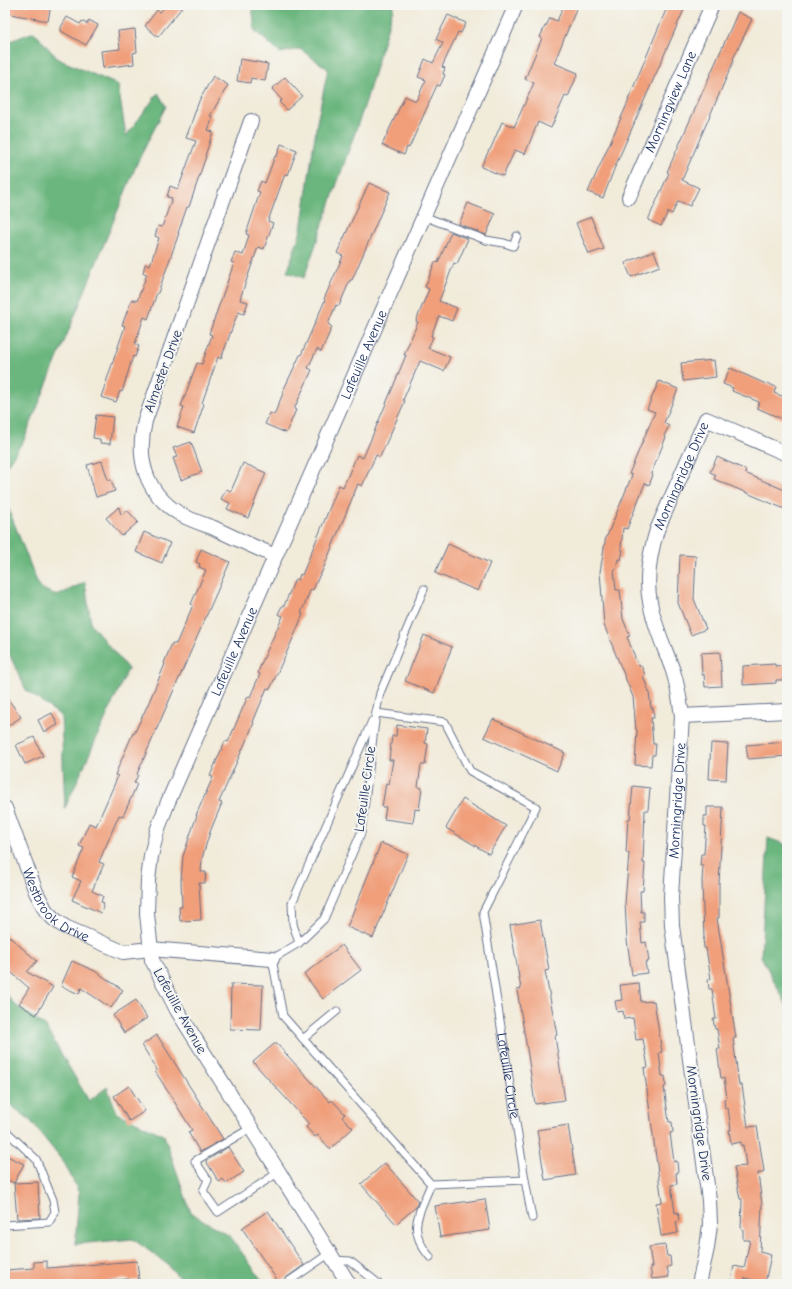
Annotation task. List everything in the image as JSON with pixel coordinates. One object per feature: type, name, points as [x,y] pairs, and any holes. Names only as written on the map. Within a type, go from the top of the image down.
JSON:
[{"type":"street","name":"Lafeuille Avenue","points":[[349,1284],[177,1010],[152,960],[147,914],[148,880],[151,856],[157,832],[168,802],[516,5]]},
{"type":"street","name":"Morningview Lane","points":[[630,198],[712,5]]},
{"type":"street","name":"Almester Drive","points":[[251,121],[145,421],[141,450],[143,465],[149,481],[157,495],[165,503],[180,514],[275,556]]},
{"type":"street","name":"Morningridge Drive","points":[[699,1284],[707,1248],[710,1224],[709,1200],[672,926],[671,897],[682,716],[674,672],[654,619],[650,601],[648,583],[649,565],[657,530],[706,419],[787,454]]},
{"type":"street","points":[[682,716],[787,711]]},
{"type":"street","name":"Westbrook Drive","points":[[5,808],[36,892],[46,910],[54,919],[65,928],[123,952],[150,949]]},
{"type":"street","points":[[150,949],[272,959]]},
{"type":"lane","points":[[424,216],[486,240],[513,246],[517,236]]},
{"type":"lane","points":[[376,713],[380,693],[424,589]]},
{"type":"lane","name":"Lafeuille Circle","points":[[299,943],[293,924],[292,903],[376,713]]},
{"type":"lane","name":"Lafeuille Circle","points":[[272,959],[299,943],[324,919],[361,833],[376,713]]},
{"type":"lane","name":"Lafeuille Circle","points":[[376,713],[445,722],[470,771],[536,807],[483,912],[525,1180]]},
{"type":"lane","points":[[272,959],[283,1016],[431,1184]]},
{"type":"lane","points":[[303,1039],[337,1011]]},
{"type":"lane","points":[[251,1128],[195,1161],[208,1180],[203,1191],[218,1212],[279,1172]]},
{"type":"lane","points":[[5,1130],[36,1159],[53,1200],[55,1212],[49,1222],[5,1225]]},
{"type":"lane","points":[[431,1184],[525,1180],[532,1218]]},
{"type":"lane","points":[[430,1257],[418,1240],[416,1227],[417,1220],[431,1184]]},
{"type":"lane","points":[[288,1282],[332,1257],[350,1261],[379,1284]]},
{"type":"green space","points":[[252,5],[394,5],[366,101],[304,278],[287,272],[301,230],[317,122],[328,69],[300,49],[280,53],[255,31]]},
{"type":"green space","points":[[34,32],[58,59],[118,85],[126,136],[158,93],[166,106],[138,161],[24,440],[5,468],[7,328],[5,321],[5,43]]},
{"type":"green space","points":[[5,500],[39,587],[57,596],[85,582],[91,624],[128,669],[65,808],[61,716],[26,690],[5,645]]},
{"type":"green space","points":[[768,838],[787,845],[787,1006],[761,956]]},
{"type":"green space","points":[[5,992],[14,1004],[45,1026],[89,1101],[107,1087],[117,1113],[164,1135],[191,1213],[230,1236],[261,1279],[268,1284],[185,1284],[167,1264],[133,1239],[75,1244],[79,1193],[65,1164],[29,1119],[5,1101]]},
{"type":"building","points":[[5,5],[51,5],[48,21],[5,13]]},
{"type":"building","points":[[166,5],[184,5],[158,37],[145,26],[157,10],[160,12]]},
{"type":"building","points":[[564,5],[578,5],[554,63],[578,73],[568,97],[565,96],[551,128],[538,122],[525,154],[515,150],[503,176],[481,167],[502,122],[514,127],[534,83],[525,79],[542,38],[540,37],[550,18],[557,21]]},
{"type":"building","points":[[668,5],[686,5],[615,167],[603,198],[588,192],[629,100]]},
{"type":"building","points":[[738,12],[752,19],[733,59],[734,60],[682,180],[699,188],[690,206],[678,201],[672,214],[668,212],[661,226],[648,220],[669,173],[667,172]]},
{"type":"building","points":[[448,15],[466,23],[461,33],[458,32],[442,67],[445,68],[443,74],[445,75],[440,86],[437,85],[409,148],[407,147],[404,155],[382,145],[405,96],[416,101],[426,80],[418,77],[425,59],[433,63],[443,43],[436,39]]},
{"type":"building","points":[[67,17],[80,24],[82,21],[87,24],[89,20],[98,25],[86,45],[61,31],[61,27]]},
{"type":"building","points":[[135,29],[137,52],[133,53],[134,64],[103,68],[101,51],[120,49],[118,31]]},
{"type":"building","points":[[240,59],[268,64],[265,81],[251,78],[250,83],[237,81]]},
{"type":"building","points":[[213,76],[228,85],[210,116],[213,117],[208,130],[213,132],[206,156],[148,319],[144,317],[135,344],[139,346],[135,357],[133,356],[122,392],[120,391],[116,402],[101,397],[125,326],[122,325],[132,299],[137,301],[147,274],[143,273],[145,264],[150,265],[159,238],[155,236],[158,226],[162,227],[172,198],[167,197],[170,186],[178,189],[196,141],[186,138],[199,101]]},
{"type":"building","points":[[285,77],[302,96],[287,110],[279,102],[282,100],[272,89]]},
{"type":"building","points":[[281,144],[297,150],[288,175],[285,174],[268,221],[273,223],[264,249],[258,247],[241,296],[240,300],[248,302],[244,314],[238,312],[221,359],[218,357],[202,403],[204,404],[194,433],[177,427],[184,407],[181,406],[197,363],[202,364],[212,335],[209,334],[234,263],[231,262],[235,252],[243,255],[249,235],[246,234],[260,192],[257,191],[261,181],[265,183]]},
{"type":"building","points":[[369,183],[390,192],[352,280],[350,280],[339,306],[336,305],[328,324],[332,327],[321,352],[317,349],[308,368],[312,370],[294,409],[296,410],[286,433],[265,424],[270,413],[274,415],[283,391],[301,355],[325,300],[324,299],[343,256],[337,253]]},
{"type":"building","points":[[468,203],[495,214],[486,235],[459,224]]},
{"type":"building","points":[[591,217],[604,249],[589,254],[576,223]]},
{"type":"building","points":[[451,232],[468,239],[457,264],[454,263],[439,301],[457,308],[452,321],[439,316],[428,348],[450,357],[444,371],[420,361],[403,400],[405,401],[380,457],[376,455],[362,486],[358,484],[321,574],[313,590],[311,589],[301,613],[303,614],[294,636],[270,689],[267,688],[253,722],[254,723],[219,802],[222,803],[210,832],[202,858],[201,872],[206,872],[205,883],[199,883],[201,920],[180,921],[179,907],[182,907],[181,880],[183,856],[196,815],[213,777],[210,776],[225,741],[228,742],[248,696],[250,697],[260,674],[258,673],[261,664],[283,616],[278,614],[282,606],[284,606],[295,579],[298,580],[300,574],[302,575],[339,485],[343,487],[357,455],[363,458],[406,355],[404,355],[418,322],[416,321],[429,289],[425,287],[435,262],[438,263]]},
{"type":"building","points":[[654,251],[660,266],[631,277],[625,263]]},
{"type":"building","points":[[714,360],[716,377],[683,381],[681,363]]},
{"type":"building","points":[[730,368],[776,387],[774,393],[787,398],[787,421],[757,408],[759,402],[732,391],[733,388],[723,384]]},
{"type":"building","points":[[659,381],[678,389],[664,423],[669,426],[651,474],[653,475],[649,485],[645,483],[627,529],[623,528],[621,549],[623,550],[621,560],[618,559],[616,569],[614,569],[616,590],[620,590],[623,619],[630,636],[627,637],[635,657],[634,658],[639,666],[641,665],[645,675],[643,676],[649,692],[651,708],[653,708],[654,718],[651,718],[653,744],[656,744],[655,755],[652,755],[651,766],[635,765],[637,730],[633,697],[604,625],[600,572],[606,536],[632,475],[629,474],[655,412],[647,409]]},
{"type":"building","points":[[96,415],[113,417],[110,444],[100,443],[100,439],[93,438]]},
{"type":"building","points":[[191,442],[202,472],[181,480],[173,458],[177,457],[173,448]]},
{"type":"building","points":[[717,457],[746,470],[745,473],[787,491],[787,510],[714,479],[716,475],[710,472]]},
{"type":"building","points":[[102,461],[108,480],[111,480],[115,491],[96,497],[87,465]]},
{"type":"building","points":[[243,463],[266,473],[248,518],[227,509],[230,503],[221,499],[226,489],[231,491]]},
{"type":"building","points":[[119,507],[121,515],[127,510],[138,522],[122,536],[106,518]]},
{"type":"building","points":[[144,532],[170,543],[162,563],[136,552]]},
{"type":"building","points":[[448,544],[490,563],[478,591],[435,573]]},
{"type":"building","points":[[201,549],[230,562],[137,774],[138,775],[134,783],[137,784],[128,805],[123,816],[119,815],[99,862],[104,864],[92,891],[103,896],[101,902],[104,903],[101,913],[72,900],[81,881],[72,877],[84,848],[79,846],[89,823],[96,826],[118,776],[115,775],[133,733],[134,734],[149,702],[172,643],[176,644],[193,605],[191,604],[206,570],[199,567],[200,564],[196,562]]},
{"type":"building","points":[[680,555],[696,556],[694,599],[706,629],[691,635],[678,603]]},
{"type":"building","points":[[424,635],[452,647],[434,693],[405,681]]},
{"type":"building","points":[[720,652],[722,686],[705,687],[704,674],[702,675],[701,653]]},
{"type":"building","points":[[775,664],[775,666],[787,665],[787,680],[776,680],[776,683],[743,685],[743,666]]},
{"type":"building","points":[[5,695],[21,717],[5,728]]},
{"type":"building","points":[[52,713],[58,725],[44,732],[38,720]]},
{"type":"building","points":[[493,719],[565,753],[557,771],[484,737]]},
{"type":"building","points":[[397,725],[427,729],[425,743],[428,744],[425,765],[421,765],[418,787],[422,788],[419,810],[415,809],[413,823],[384,819],[386,807],[382,807],[386,783],[389,784],[393,760],[389,760],[392,736],[396,736]]},
{"type":"building","points":[[34,737],[43,756],[25,764],[16,745]]},
{"type":"building","points":[[787,742],[787,756],[748,759],[746,745]]},
{"type":"building","points":[[711,743],[728,744],[726,780],[709,779]]},
{"type":"building","points":[[633,786],[650,788],[648,810],[645,810],[643,863],[645,863],[643,891],[640,891],[641,912],[644,912],[644,922],[640,922],[642,943],[646,942],[649,961],[645,962],[647,973],[632,975],[627,940],[625,903],[629,853],[626,853],[628,819],[630,819]]},
{"type":"building","points":[[463,799],[506,826],[489,854],[446,828]]},
{"type":"building","points":[[707,807],[723,807],[719,884],[719,918],[717,918],[736,1038],[733,1038],[739,1085],[742,1085],[748,1127],[757,1126],[764,1171],[763,1173],[758,1173],[762,1204],[760,1252],[771,1255],[765,1283],[745,1278],[744,1283],[731,1280],[734,1266],[744,1268],[750,1240],[743,1240],[743,1229],[741,1229],[742,1199],[740,1199],[734,1167],[746,1166],[743,1145],[741,1146],[741,1142],[731,1144],[728,1108],[725,1109],[724,1099],[727,1098],[724,1078],[721,1078],[717,1049],[720,1049],[717,1029],[715,1029],[713,1019],[716,1019],[712,989],[709,989],[708,979],[711,979],[703,939],[703,866],[700,866],[701,854],[704,854],[706,826],[704,826],[704,816],[707,816]]},
{"type":"building","points":[[381,843],[408,854],[373,938],[347,927]]},
{"type":"building","points":[[540,920],[549,970],[545,971],[557,1035],[555,1036],[565,1100],[535,1104],[517,990],[521,989],[510,925]]},
{"type":"building","points":[[5,933],[37,961],[27,972],[53,987],[36,1015],[19,1004],[29,988],[5,967]]},
{"type":"building","points":[[342,945],[361,970],[323,999],[304,974]]},
{"type":"building","points":[[72,961],[95,971],[123,990],[111,1008],[81,988],[79,994],[61,986]]},
{"type":"building","points":[[639,983],[641,1002],[654,1001],[662,1052],[659,1053],[662,1076],[665,1076],[666,1086],[664,1087],[669,1122],[672,1122],[673,1132],[670,1133],[674,1162],[677,1161],[677,1184],[671,1185],[675,1213],[678,1212],[679,1221],[676,1222],[678,1233],[661,1236],[656,1203],[662,1202],[644,1068],[648,1067],[643,1039],[636,1040],[633,1018],[624,1019],[623,1011],[617,1012],[615,1001],[622,1000],[620,985]]},
{"type":"building","points":[[231,984],[263,985],[261,1030],[230,1029]]},
{"type":"building","points":[[136,1000],[147,1018],[124,1033],[113,1015]]},
{"type":"building","points":[[157,1035],[223,1139],[200,1152],[188,1132],[192,1130],[155,1071],[157,1070],[142,1045]]},
{"type":"building","points":[[274,1044],[277,1044],[330,1102],[332,1100],[345,1114],[342,1117],[353,1128],[330,1149],[318,1135],[315,1137],[306,1127],[309,1124],[253,1062]]},
{"type":"building","points":[[129,1086],[145,1111],[129,1121],[114,1096]]},
{"type":"building","points":[[568,1125],[576,1175],[545,1180],[537,1130]]},
{"type":"building","points":[[228,1147],[244,1172],[226,1183],[223,1179],[219,1182],[206,1161]]},
{"type":"building","points":[[5,1155],[24,1164],[14,1183],[5,1179]]},
{"type":"building","points":[[385,1163],[418,1201],[416,1207],[396,1224],[361,1184]]},
{"type":"building","points":[[38,1182],[40,1218],[17,1219],[14,1183]]},
{"type":"building","points":[[485,1199],[490,1230],[440,1237],[435,1206]]},
{"type":"building","points":[[268,1211],[304,1265],[279,1283],[242,1228]]},
{"type":"building","points":[[665,1245],[667,1256],[670,1256],[671,1266],[667,1267],[669,1277],[652,1279],[649,1247]]},
{"type":"building","points":[[47,1261],[47,1268],[137,1261],[139,1280],[129,1281],[129,1279],[107,1281],[108,1284],[5,1284],[5,1270],[34,1268],[34,1262]]}]
